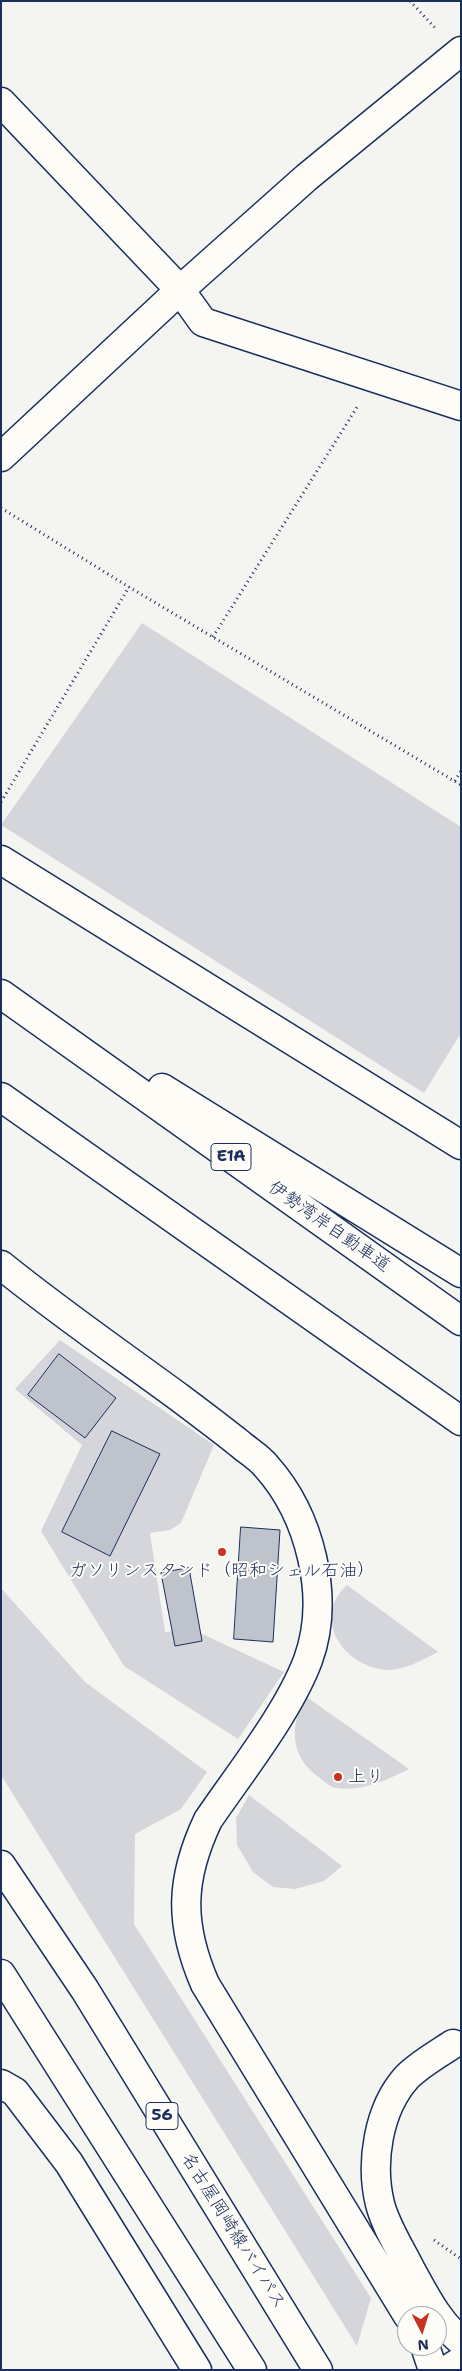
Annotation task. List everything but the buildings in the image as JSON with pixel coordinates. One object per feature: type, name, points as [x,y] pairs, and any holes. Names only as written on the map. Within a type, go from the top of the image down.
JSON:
[{"type":"main road","points":[[1,457],[180,290],[307,177],[459,52]]},
{"type":"main road","points":[[1,102],[180,290],[203,322],[461,406]]},
{"type":"main road","points":[[1,860],[461,1145]]},
{"type":"main road","points":[[1,988],[461,1272]]},
{"type":"main road","name":"伊勢湾岸自動車道","points":[[1,994],[461,1321]]},
{"type":"main road","points":[[1,1098],[461,1421]]},
{"type":"main road","points":[[1,1264],[202,1414],[265,1465],[286,1493],[300,1519],[315,1576],[318,1603],[315,1632],[308,1659],[296,1686],[208,1820],[197,1844],[189,1871],[185,1898],[187,1928],[193,1957],[205,1984],[402,2306]]},
{"type":"main road","name":"名古屋岡崎線バイパス","points":[[1,1865],[85,1990],[318,2370]]},
{"type":"main road","points":[[1,1974],[252,2370]]},
{"type":"main road","points":[[453,2044],[407,2077],[394,2096],[382,2123],[377,2150],[376,2176],[380,2204],[390,2230],[434,2312],[461,2341]]},
{"type":"main road","points":[[1,2084],[16,2092],[69,2163],[197,2370]]},
{"type":"main road","points":[[428,2356],[433,2370]]},
{"type":"main road","points":[[447,2370],[461,2361]]},
{"type":"path","points":[[410,1],[459,52]]},
{"type":"path","points":[[213,637],[375,378]]},
{"type":"path","points":[[1,508],[128,588],[461,785]]},
{"type":"path","points":[[1,802],[128,588]]},
{"type":"path","points":[[455,781],[461,771]]},
{"type":"path","points":[[434,2240],[461,2259]]},
{"type":"shaded area","points":[[142,623],[461,827],[461,1033],[424,1093],[1,825]]},
{"type":"shaded area","points":[[60,1340],[214,1445],[181,1523],[170,1530],[150,1533],[165,1632],[189,1630],[198,1632],[284,1672],[238,1739],[124,1666],[41,1531],[82,1445],[15,1389]]},
{"type":"shaded area","points":[[347,1585],[438,1652],[414,1664],[394,1670],[372,1667],[358,1661],[346,1651],[338,1640],[332,1626],[332,1612],[336,1598]]},
{"type":"shaded area","points":[[1,1588],[85,1682],[207,1772],[181,1809],[135,1834],[134,1924],[371,2298],[357,2346],[1,1775]]},
{"type":"shaded area","points":[[305,1696],[409,1769],[365,1787],[346,1789],[327,1784],[302,1761],[295,1740],[297,1719]]},
{"type":"shaded area","points":[[249,1795],[342,1866],[324,1881],[295,1889],[273,1887],[253,1872],[237,1845],[236,1818]]},
{"type":"place","name":"ガソリンスタンド（昭和シェル石油）","points":[[222,1552]]},
{"type":"place","name":"上り","points":[[338,1777]]}]
